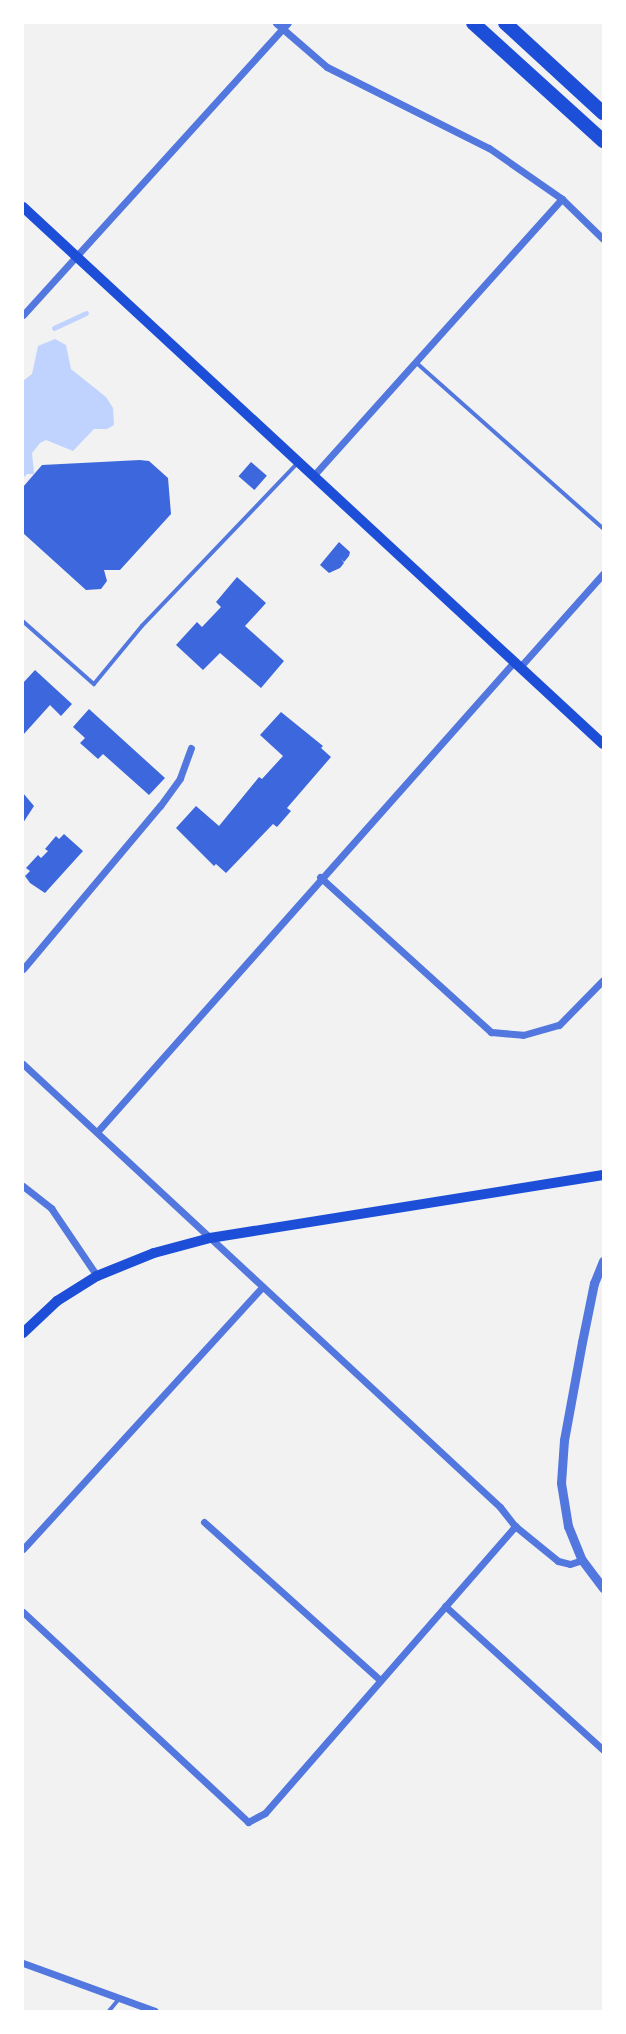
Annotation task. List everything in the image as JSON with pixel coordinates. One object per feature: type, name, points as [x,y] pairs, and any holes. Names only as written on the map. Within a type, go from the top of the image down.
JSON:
[{"type":"highway","points":[[473,23],[603,141]]},
{"type":"highway","points":[[505,23],[603,113]]},
{"type":"main road","points":[[23,207],[603,744]]},
{"type":"main road","points":[[23,1333],[57,1301],[97,1276],[154,1253],[210,1238],[603,1175]]},
{"type":"street","points":[[276,23],[327,67],[489,148],[562,199],[603,239]]},
{"type":"street","points":[[23,315],[288,23]]},
{"type":"street","points":[[314,475],[562,199]]},
{"type":"street","points":[[97,1132],[320,877],[603,574]]},
{"type":"street","points":[[23,969],[160,806],[180,778],[191,748]]},
{"type":"street","points":[[320,877],[491,1032],[523,1035],[559,1025],[603,980]]},
{"type":"street","points":[[23,1064],[500,1507],[515,1526],[558,1561],[570,1564],[582,1560]]},
{"type":"street","points":[[23,1186],[51,1208],[97,1276]]},
{"type":"street","points":[[603,1261],[594,1283],[587,1318],[564,1440],[562,1472],[568,1526],[582,1560],[603,1588]]},
{"type":"street","points":[[23,1549],[262,1287]]},
{"type":"street","points":[[204,1522],[380,1680]]},
{"type":"street","points":[[23,1612],[248,1822],[265,1813],[515,1526]]},
{"type":"street","points":[[445,1606],[603,1750]]},
{"type":"street","points":[[23,1963],[155,2011]]},
{"type":"lane","points":[[417,363],[603,528]]},
{"type":"lane","points":[[23,621],[94,684],[142,626],[300,461]]},
{"type":"lane","points":[[110,2011],[119,1999]]},
{"type":"water","points":[[55,339],[66,345],[71,369],[106,397],[113,408],[114,425],[107,429],[94,429],[73,451],[46,440],[40,443],[32,453],[34,474],[27,474],[23,478],[23,381],[32,374],[38,346]]},
{"type":"building","points":[[149,461],[168,478],[171,514],[120,570],[104,570],[107,581],[101,589],[86,590],[23,533],[23,487],[42,465]]},
{"type":"building","points":[[251,462],[267,476],[254,490],[239,476]]},
{"type":"building","points":[[339,542],[350,552],[349,556],[344,562],[341,559],[344,563],[340,568],[329,573],[320,565]]},
{"type":"building","points":[[237,577],[266,603],[245,626],[284,661],[261,688],[220,653],[203,670],[176,645],[197,622],[202,627],[221,607],[216,602]]},
{"type":"building","points":[[35,670],[72,704],[61,716],[50,705],[23,735],[23,683]]},
{"type":"building","points":[[89,709],[165,778],[149,795],[103,754],[98,759],[80,743],[85,738],[73,727]]},
{"type":"building","points":[[281,712],[323,746],[321,748],[331,757],[287,808],[291,811],[277,827],[273,824],[226,873],[216,864],[214,866],[176,828],[196,806],[219,826],[259,777],[262,779],[283,756],[260,735]]},
{"type":"building","points":[[23,793],[34,806],[23,823]]},
{"type":"building","points":[[64,834],[83,851],[45,893],[30,883],[25,876],[30,871],[26,868],[38,855],[41,858],[48,851],[45,849],[56,836],[59,839]]},
{"type":"waterway","points":[[54,328],[86,313]]}]
